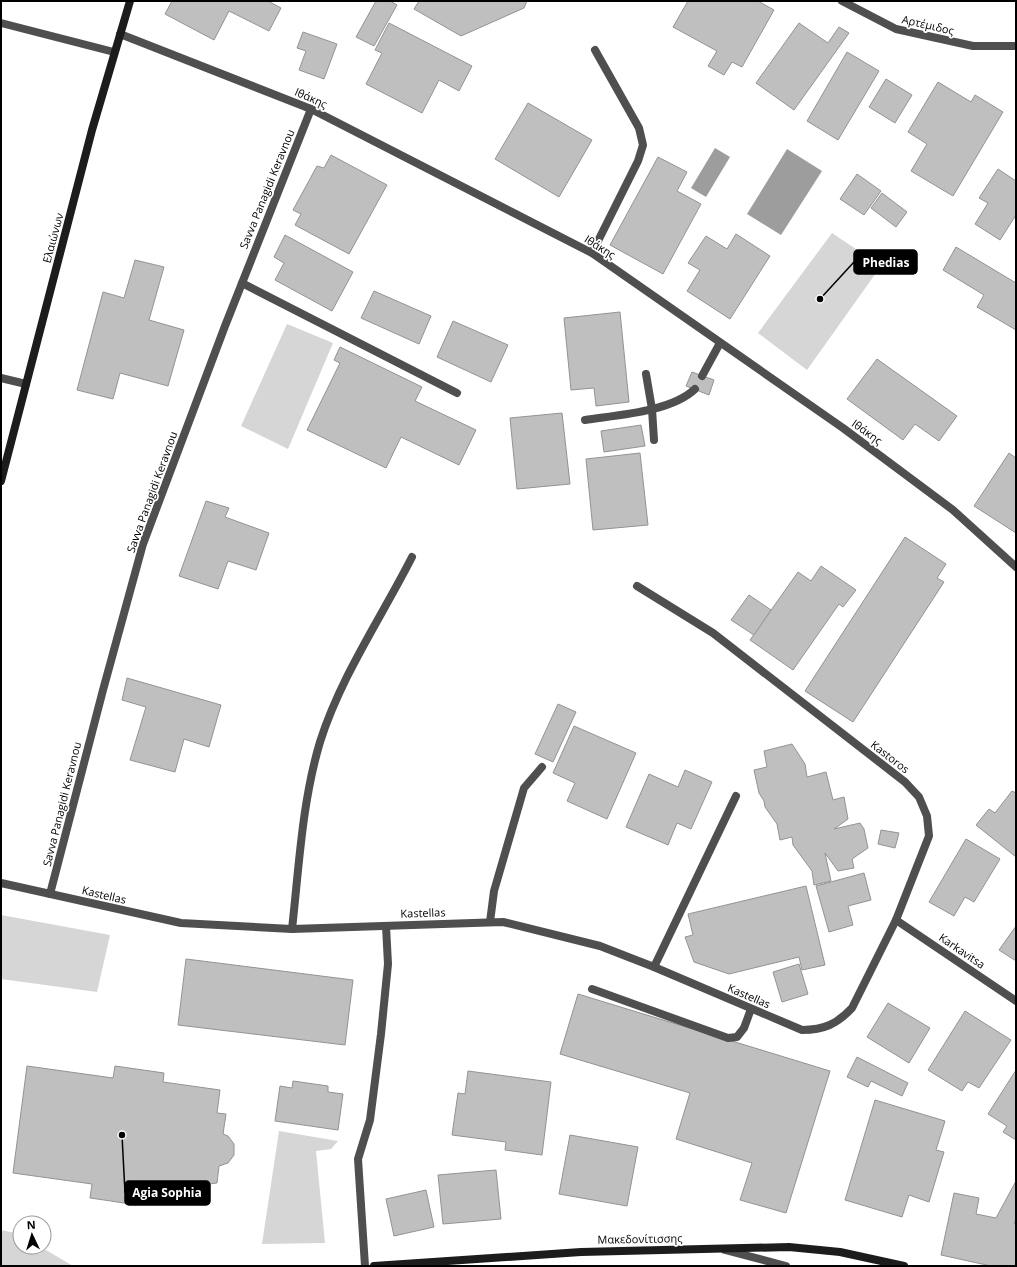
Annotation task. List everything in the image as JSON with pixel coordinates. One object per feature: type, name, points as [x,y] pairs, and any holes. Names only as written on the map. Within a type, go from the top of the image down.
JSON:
[{"type":"main road","name":"Ελαιώνων","points":[[1,481],[114,52],[130,1]]},
{"type":"main road","name":"Μακεδονίτισσης","points":[[374,1266],[580,1252],[789,1247],[840,1252],[904,1266]]},
{"type":"street","name":"Αρτέμιδος","points":[[842,1],[896,29],[973,46],[1016,46]]},
{"type":"street","points":[[1,23],[114,52]]},
{"type":"street","name":"Ιθάκης","points":[[120,34],[311,109],[592,253],[843,428],[954,510],[1016,567]]},
{"type":"street","points":[[592,253],[638,161],[642,145],[639,128],[595,50]]},
{"type":"street","name":"Savva Panagidi Keravnou","points":[[50,894],[143,544],[242,283],[311,109]]},
{"type":"street","points":[[242,283],[457,393]]},
{"type":"street","points":[[702,376],[720,343]]},
{"type":"street","points":[[646,374],[652,409],[654,440]]},
{"type":"street","points":[[1,378],[26,384]]},
{"type":"street","points":[[585,420],[652,409],[687,397],[695,389]]},
{"type":"street","points":[[292,928],[307,795],[320,742],[342,686],[412,557]]},
{"type":"street","name":"Kastoros","points":[[637,586],[713,633],[905,782],[919,797],[927,816],[928,836],[896,920],[852,1008],[842,1018],[830,1026]]},
{"type":"street","points":[[490,922],[494,891],[524,788],[542,766]]},
{"type":"street","points":[[654,967],[736,796]]},
{"type":"street","name":"Kastellas","points":[[1,883],[181,923],[292,928],[503,922],[600,946],[654,967],[802,1030],[816,1030],[830,1026]]},
{"type":"street","name":"Karkavitsa","points":[[896,920],[1016,1001]]},
{"type":"street","points":[[365,1266],[358,1159],[370,1120],[388,964],[386,926]]},
{"type":"street","points":[[592,989],[728,1038],[737,1037],[741,1033],[751,1009]]},
{"type":"street","points":[[720,1249],[786,1266]]},
{"type":"shaded area","points":[[715,148],[730,157],[706,197],[691,188]]},
{"type":"shaded area","points":[[787,149],[822,171],[781,235],[747,214]]},
{"type":"shaded area","points":[[832,233],[881,266],[807,370],[758,333]]},
{"type":"shaded area","points":[[287,324],[333,343],[288,449],[241,426]]},
{"type":"shaded area","points":[[1,915],[110,935],[97,992],[1,979]]},
{"type":"shaded area","points":[[279,1131],[338,1141],[331,1149],[316,1151],[325,1243],[262,1244]]},
{"type":"shaded area","points":[[1,1230],[12,1232],[12,1255],[52,1255],[52,1254],[73,1266],[1,1266]]},
{"type":"building","points":[[172,1],[268,1],[281,8],[269,31],[229,11],[214,40],[165,14]]},
{"type":"building","points":[[376,1],[390,1],[397,5],[374,46],[356,37]]},
{"type":"building","points":[[419,1],[527,1],[524,8],[461,36],[414,9]]},
{"type":"building","points":[[688,1],[758,1],[774,10],[742,67],[732,62],[724,75],[708,66],[717,51],[673,27]]},
{"type":"building","points":[[389,23],[472,66],[459,91],[439,80],[422,113],[366,84],[382,53],[375,50]]},
{"type":"building","points":[[799,23],[828,43],[839,27],[849,33],[794,110],[756,83]]},
{"type":"building","points":[[303,32],[337,44],[324,79],[299,70],[306,51],[297,48]]},
{"type":"building","points":[[847,52],[879,71],[838,140],[807,121]]},
{"type":"building","points":[[886,79],[912,95],[895,123],[869,107]]},
{"type":"building","points":[[938,82],[971,102],[975,95],[1003,112],[953,196],[911,171],[927,144],[908,132]]},
{"type":"building","points":[[528,103],[592,140],[559,197],[495,159]]},
{"type":"building","points":[[331,155],[387,185],[349,254],[295,225],[301,214],[293,210],[317,166],[324,168]]},
{"type":"building","points":[[658,157],[687,172],[677,191],[701,204],[663,274],[610,245]]},
{"type":"building","points":[[998,169],[1016,181],[1016,215],[1000,240],[975,224],[988,203],[979,198]]},
{"type":"building","points":[[857,174],[881,191],[864,215],[840,199]]},
{"type":"building","points":[[882,193],[907,212],[896,227],[871,208]]},
{"type":"building","points":[[736,234],[770,256],[730,319],[687,291],[700,270],[688,263],[706,236],[727,249]]},
{"type":"building","points":[[285,235],[353,272],[332,311],[275,280],[284,263],[274,257]]},
{"type":"building","points":[[956,247],[1016,283],[1016,330],[977,307],[984,295],[943,270]]},
{"type":"building","points":[[135,260],[164,267],[149,320],[184,330],[168,386],[120,373],[113,399],[77,390],[103,292],[124,298]]},
{"type":"building","points":[[374,291],[431,316],[419,344],[361,318]]},
{"type":"building","points":[[620,312],[629,402],[596,406],[594,388],[571,390],[564,318]]},
{"type":"building","points":[[453,321],[508,345],[491,382],[437,357]]},
{"type":"building","points":[[340,347],[422,387],[415,401],[476,430],[459,465],[401,437],[386,468],[307,430],[340,363],[334,360]]},
{"type":"building","points":[[877,359],[957,416],[939,441],[915,424],[903,440],[847,399]]},
{"type":"building","points":[[692,372],[714,380],[709,395],[686,386]]},
{"type":"building","points":[[562,413],[570,484],[517,489],[510,418]]},
{"type":"building","points":[[641,425],[645,446],[604,452],[601,431]]},
{"type":"building","points":[[640,453],[648,525],[593,530],[586,459]]},
{"type":"building","points":[[1009,453],[1016,458],[1016,533],[974,506]]},
{"type":"building","points":[[206,501],[229,508],[225,517],[269,533],[256,570],[228,561],[218,589],[179,576]]},
{"type":"building","points":[[905,537],[946,564],[937,578],[944,582],[853,722],[805,691]]},
{"type":"building","points":[[821,566],[856,590],[843,607],[839,604],[793,670],[750,640],[798,572],[811,581]]},
{"type":"building","points":[[749,595],[771,610],[754,635],[731,620]]},
{"type":"building","points":[[127,678],[221,705],[209,747],[184,739],[175,772],[130,760],[146,707],[122,700]]},
{"type":"building","points":[[558,704],[576,712],[553,762],[535,754]]},
{"type":"building","points":[[574,726],[636,753],[607,819],[567,801],[575,783],[553,773]]},
{"type":"building","points":[[792,744],[805,764],[807,777],[826,772],[833,800],[844,797],[848,819],[834,829],[860,823],[864,829],[868,848],[852,859],[854,868],[838,871],[825,853],[831,881],[814,885],[812,871],[793,845],[792,837],[780,840],[777,824],[765,807],[764,801],[759,793],[754,770],[767,767],[764,751]]},
{"type":"building","points":[[685,770],[712,782],[691,829],[677,823],[668,845],[626,827],[649,774],[678,787]]},
{"type":"building","points":[[1012,791],[1016,793],[1016,857],[976,825],[989,809],[995,813]]},
{"type":"building","points":[[881,830],[899,833],[895,848],[878,844]]},
{"type":"building","points":[[966,839],[1000,859],[974,902],[965,897],[954,916],[929,902]]},
{"type":"building","points":[[864,873],[871,900],[848,906],[853,925],[829,932],[816,886]]},
{"type":"building","points":[[806,886],[825,965],[802,970],[799,957],[729,974],[694,962],[685,937],[693,935],[688,914]]},
{"type":"building","points":[[1016,926],[1016,961],[999,950]]},
{"type":"building","points":[[186,959],[353,980],[345,1045],[178,1025]]},
{"type":"building","points":[[799,964],[808,994],[782,1002],[773,972]]},
{"type":"building","points":[[578,994],[830,1071],[786,1213],[740,1200],[752,1163],[676,1139],[690,1093],[560,1054]]},
{"type":"building","points":[[888,1003],[930,1028],[909,1063],[867,1037]]},
{"type":"building","points":[[965,1011],[1011,1040],[979,1088],[968,1082],[962,1091],[928,1070]]},
{"type":"building","points":[[857,1057],[908,1083],[902,1096],[871,1081],[868,1087],[847,1077]]},
{"type":"building","points":[[27,1066],[113,1078],[115,1066],[164,1073],[163,1082],[220,1090],[217,1113],[226,1114],[223,1134],[228,1136],[234,1144],[234,1155],[228,1163],[219,1166],[217,1183],[209,1184],[206,1201],[138,1192],[136,1205],[90,1198],[92,1184],[13,1173]]},
{"type":"building","points":[[1016,1070],[1016,1140],[1003,1132],[1007,1126],[988,1114]]},
{"type":"building","points":[[468,1071],[551,1082],[542,1155],[505,1150],[506,1142],[452,1135],[458,1093],[465,1094]]},
{"type":"building","points":[[293,1081],[328,1086],[328,1092],[343,1094],[338,1130],[275,1121],[280,1086],[292,1088]]},
{"type":"building","points":[[875,1100],[945,1121],[936,1150],[944,1152],[929,1202],[909,1195],[902,1217],[845,1200]]},
{"type":"building","points":[[570,1135],[638,1147],[627,1206],[559,1194]]},
{"type":"building","points":[[496,1170],[501,1219],[443,1224],[438,1175]]},
{"type":"building","points":[[1016,1181],[1016,1220],[1014,1223],[1016,1224],[1016,1266],[991,1266],[941,1255],[954,1193],[979,1198],[976,1214],[996,1218]]},
{"type":"building","points":[[426,1190],[434,1227],[394,1236],[386,1199]]},
{"type":"place","name":"Phedias","points":[[820,299]]},
{"type":"place","name":"Agia Sophia","points":[[122,1135]]}]
